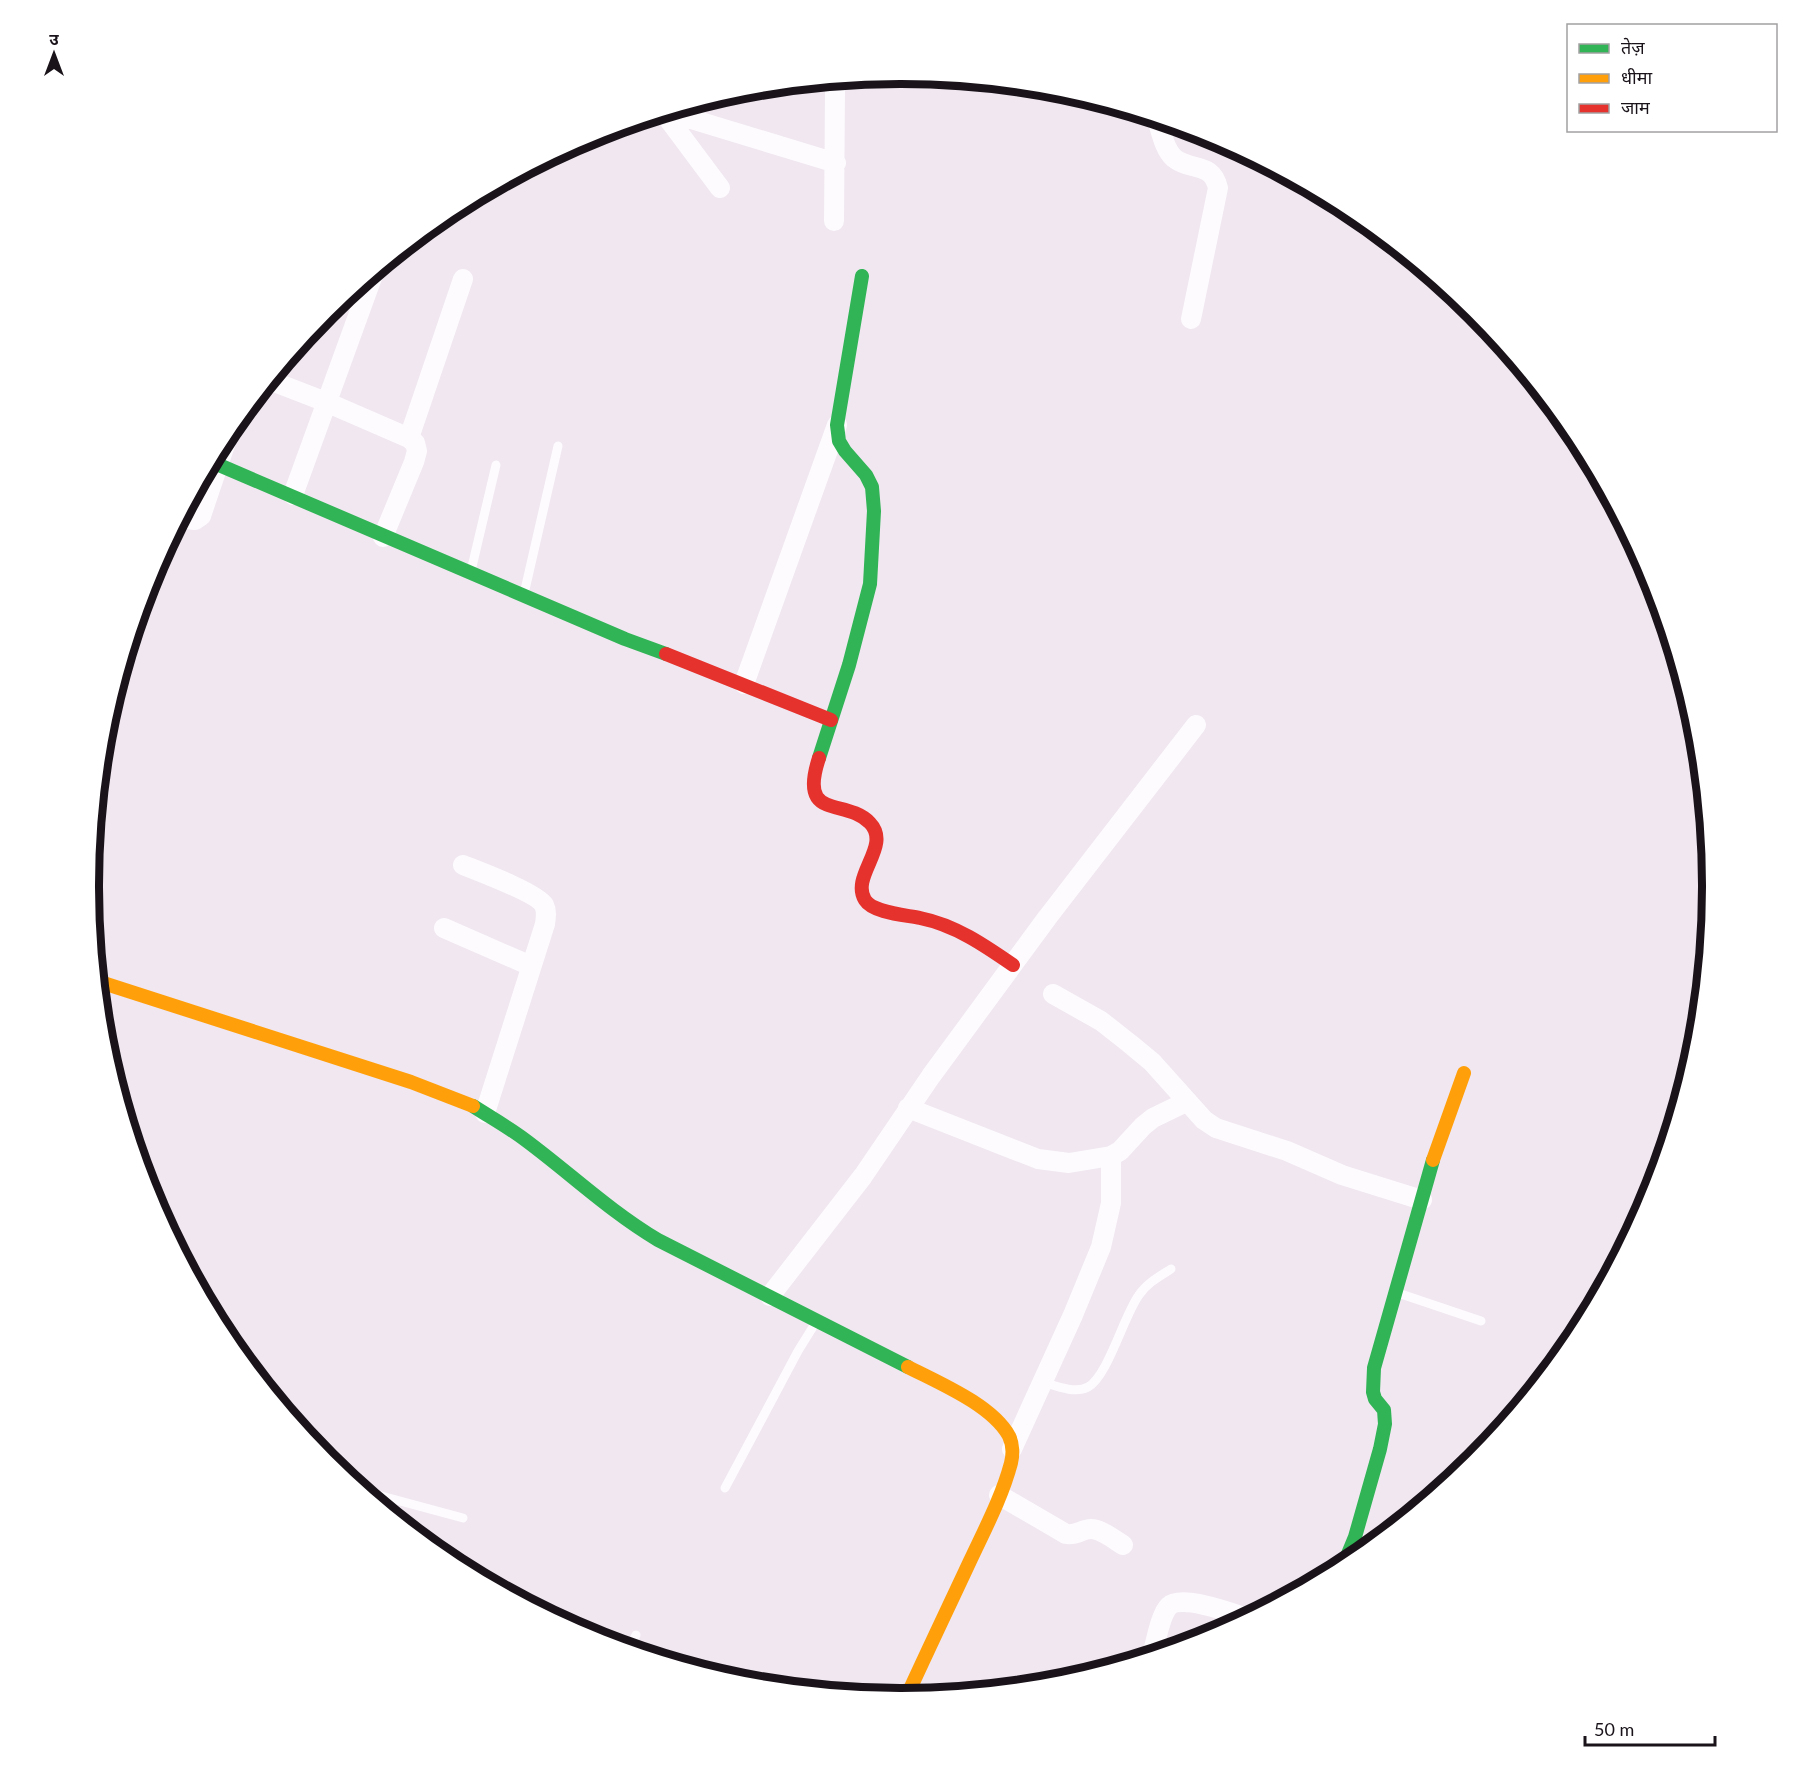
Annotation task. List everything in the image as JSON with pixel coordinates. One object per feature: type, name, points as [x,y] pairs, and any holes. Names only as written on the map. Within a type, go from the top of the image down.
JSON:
[{"type":"street","points":[[834,87],[836,163],[834,220]]},
{"type":"street","points":[[678,116],[836,163]]},
{"type":"street","points":[[670,118],[720,188]]},
{"type":"street","points":[[1160,128],[1169,152],[1175,159],[1209,171],[1216,178],[1218,188],[1191,319]]},
{"type":"street","points":[[744,684],[837,425],[862,276]]},
{"type":"street","points":[[408,438],[463,279]]},
{"type":"street","points":[[293,495],[369,286]]},
{"type":"street","points":[[277,383],[326,402],[415,443],[417,451],[384,537]]},
{"type":"street","points":[[837,425],[839,441],[873,487],[870,584],[849,665],[813,776],[813,789],[816,798],[824,804],[872,824],[875,831],[874,851],[862,881],[861,892],[866,902],[882,910],[950,926],[973,936],[1013,965]]},
{"type":"street","points":[[188,519],[195,520],[201,516],[219,465],[624,639],[744,684],[831,720]]},
{"type":"street","points":[[770,1296],[863,1176],[908,1108],[1013,965],[1196,725]]},
{"type":"street","points":[[463,865],[531,895],[545,906],[545,924],[485,1113]]},
{"type":"street","points":[[444,928],[531,966]]},
{"type":"street","points":[[104,983],[450,1095],[485,1113],[524,1139],[631,1224],[658,1240],[954,1391],[1001,1425],[1010,1438],[1011,1462],[999,1495],[940,1629],[911,1688]]},
{"type":"street","points":[[1053,994],[1101,1021],[1130,1043],[1152,1062],[1204,1120],[1216,1128],[1287,1151],[1342,1175],[1422,1200]]},
{"type":"street","points":[[1349,1551],[1380,1449],[1385,1424],[1384,1410],[1375,1399],[1372,1383],[1374,1368],[1422,1200],[1464,1073]]},
{"type":"street","points":[[908,1108],[1038,1158],[1069,1162],[1111,1156],[1120,1151],[1143,1126],[1154,1118],[1186,1102]]},
{"type":"street","points":[[1012,1449],[1074,1316],[1101,1247],[1111,1203],[1111,1156]]},
{"type":"street","points":[[999,1495],[1066,1534],[1076,1535],[1088,1529],[1095,1529],[1123,1545]]},
{"type":"street","points":[[1155,1646],[1164,1615],[1174,1602],[1193,1603],[1235,1614]]},
{"type":"lane","points":[[524,597],[558,446]]},
{"type":"lane","points":[[470,574],[496,465]]},
{"type":"lane","points":[[1043,1382],[1066,1389],[1079,1389],[1087,1388],[1095,1381],[1109,1356],[1131,1306],[1141,1292],[1171,1269]]},
{"type":"lane","points":[[1396,1292],[1481,1321]]},
{"type":"lane","points":[[725,1488],[798,1351],[818,1320]]},
{"type":"lane","points":[[380,1496],[463,1518]]},
{"type":"lane","points":[[633,1641],[636,1635]]},
{"type":"traffic: fast","points":[[819,758],[849,665],[870,584],[874,511],[872,487],[866,475],[839,441],[837,425],[862,276]]},
{"type":"traffic: fast","points":[[219,465],[625,639],[666,654]]},
{"type":"traffic: fast","points":[[473,1106],[518,1135],[606,1204],[658,1240],[908,1367]]},
{"type":"traffic: fast","points":[[1349,1551],[1380,1449],[1385,1424],[1384,1410],[1375,1399],[1373,1392],[1374,1368],[1433,1160]]},
{"type":"traffic: slow","points":[[104,983],[411,1082],[473,1106]]},
{"type":"traffic: slow","points":[[1433,1160],[1464,1073]]},
{"type":"traffic: slow","points":[[908,1367],[964,1396],[990,1414],[1009,1436],[1012,1453],[1007,1476],[993,1513],[911,1688]]},
{"type":"traffic: jam","points":[[666,654],[831,720]]},
{"type":"traffic: jam","points":[[819,758],[814,778],[815,792],[819,800],[827,805],[860,815],[870,823],[875,832],[874,851],[863,881],[862,891],[865,900],[882,911],[945,925],[980,943],[1013,965]]}]
